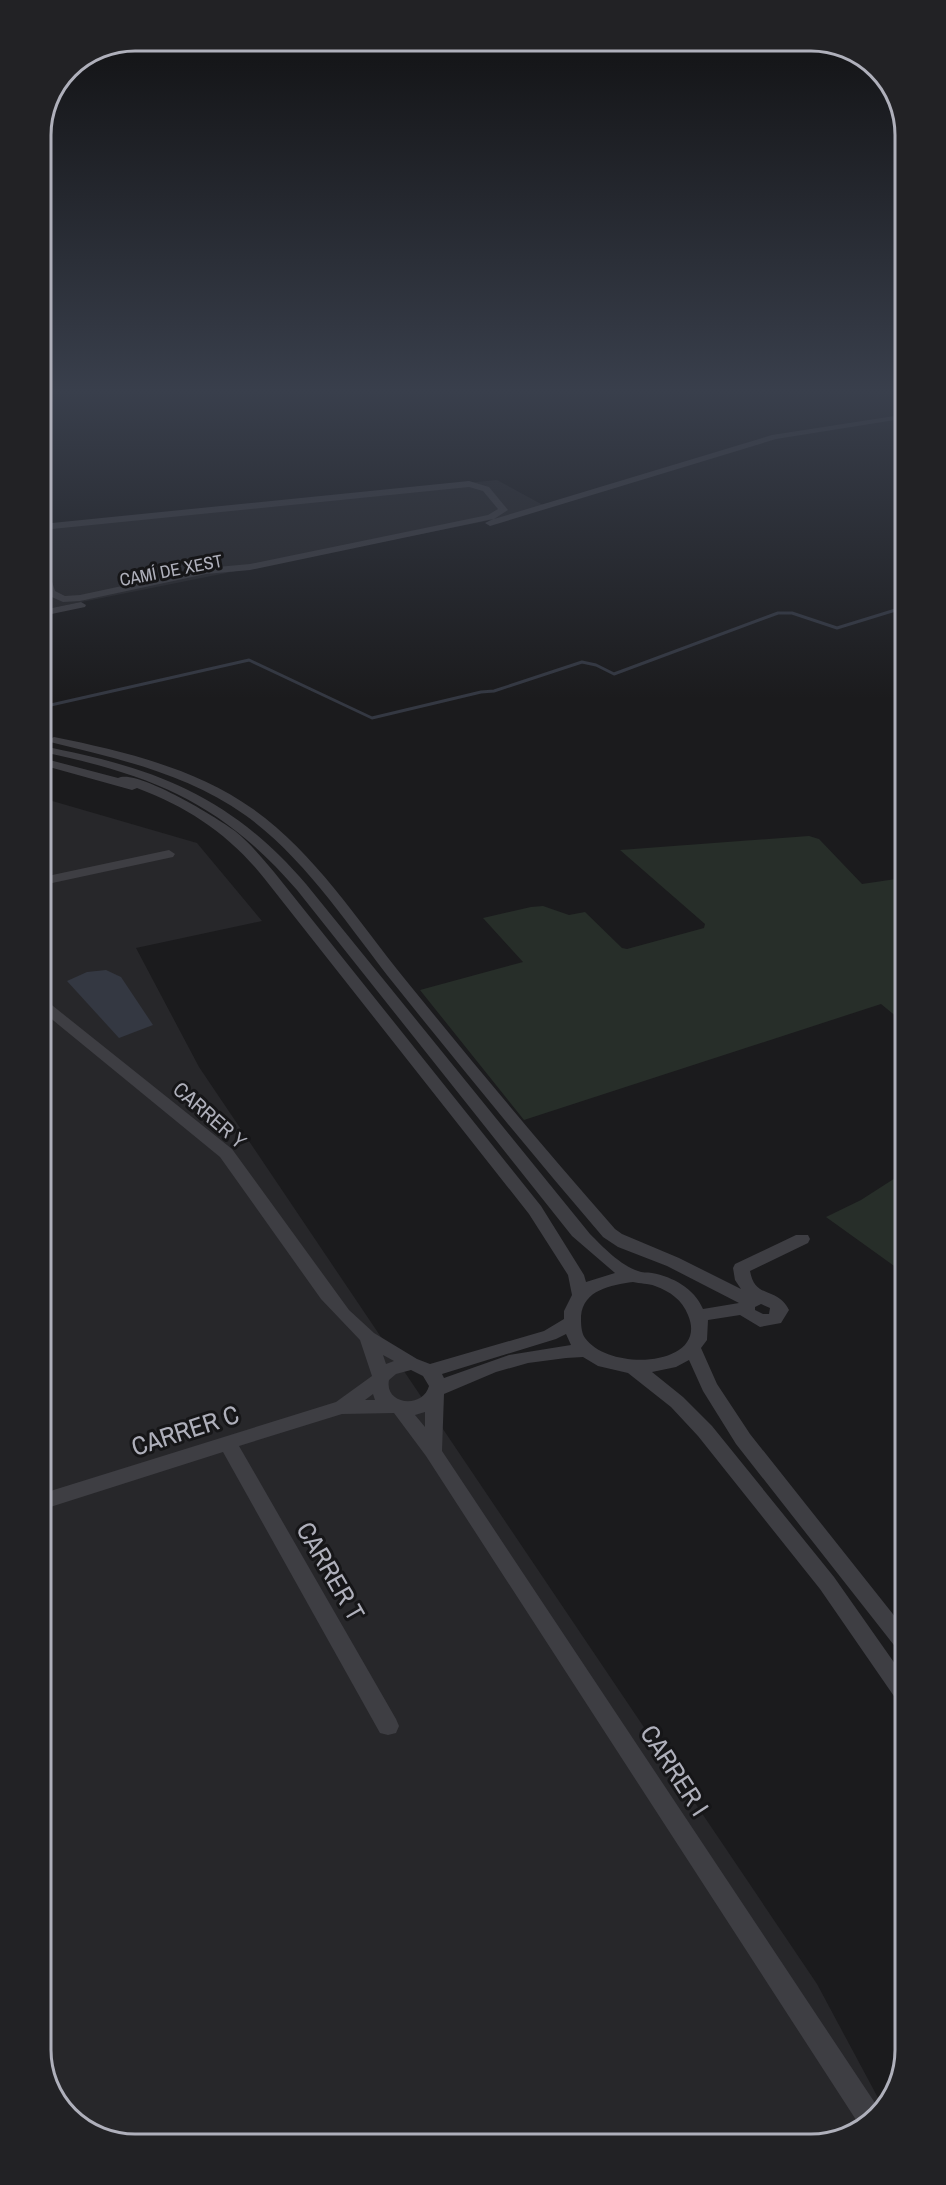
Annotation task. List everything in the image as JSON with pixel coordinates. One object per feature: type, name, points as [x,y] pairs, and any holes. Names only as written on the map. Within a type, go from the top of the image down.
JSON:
[{"type":"street","points":[[51,523],[352,495]]},
{"type":"street","points":[[51,593],[63,598],[80,598],[206,571],[250,567],[497,516],[503,510],[491,495]]},
{"type":"street","name":"CAMÍ DE XEST","points":[[51,611],[501,521],[586,495]]},
{"type":"street","points":[[51,740],[123,756],[174,773],[249,811],[296,854],[492,1096],[609,1233],[623,1244],[644,1250],[702,1275],[751,1303]]},
{"type":"street","points":[[51,751],[120,767],[156,779],[207,804],[236,823],[260,843],[325,917],[578,1232],[600,1254],[633,1276]]},
{"type":"street","points":[[51,761],[131,781],[170,797],[240,842],[269,875],[534,1210],[576,1275],[581,1296]]},
{"type":"street","points":[[51,879],[169,854]]},
{"type":"street","name":"CARRER Y","points":[[51,1011],[226,1153],[343,1314],[368,1337],[411,1364]]},
{"type":"street","points":[[751,1303],[741,1268],[802,1239]]},
{"type":"street","points":[[633,1276],[654,1279],[675,1288],[691,1301],[699,1316],[700,1330],[692,1347],[679,1359],[659,1367],[634,1368],[604,1362],[585,1350],[572,1332],[571,1310],[589,1288],[611,1279],[633,1276]]},
{"type":"street","points":[[699,1316],[751,1303]]},
{"type":"street","points":[[430,1371],[550,1335],[572,1322]]},
{"type":"street","name":"CARRER Y","points":[[368,1337],[380,1379]]},
{"type":"street","points":[[692,1347],[709,1386],[743,1439],[895,1632]]},
{"type":"street","points":[[433,1451],[436,1392],[436,1377],[430,1371],[411,1364],[394,1367],[380,1379],[378,1390],[381,1398],[397,1407],[423,1405],[436,1392],[475,1373],[527,1357],[552,1352],[585,1350]]},
{"type":"street","points":[[634,1368],[677,1402],[705,1431],[827,1583],[895,1682]]},
{"type":"street","name":"CARRER C","points":[[342,1407],[380,1379]]},
{"type":"street","name":"CARRER C","points":[[51,1500],[342,1407],[397,1407]]},
{"type":"street","name":"CARRER I","points":[[397,1407],[433,1451],[866,2113]]},
{"type":"street","name":"CARRER T","points":[[228,1443],[388,1726]]},
{"type":"shaded area","points":[[346,495],[525,495],[543,505],[506,517],[51,608],[51,524]]},
{"type":"shaded area","points":[[51,801],[197,843],[262,921],[136,948],[199,1067],[817,1984],[879,2099],[862,2117],[838,2130],[827,2132],[811,2134],[130,2134],[103,2128],[93,2123],[84,2117],[65,2096],[55,2077],[51,2050]]},
{"type":"shaded area","points":[[809,836],[819,839],[862,884],[895,879],[895,1015],[881,1004],[524,1120],[420,990],[523,962],[483,918],[531,907],[543,906],[569,915],[585,912],[622,948],[627,949],[704,928],[705,924],[620,850]]},
{"type":"shaded area","points":[[106,970],[121,977],[153,1025],[119,1038],[67,981],[87,972]]},
{"type":"shaded area","points":[[895,1178],[895,1267],[826,1217],[861,1200]]},
{"type":"waterway","points":[[51,705],[249,660],[372,718],[481,692],[494,691],[582,662],[596,665],[614,674],[778,613],[792,613],[837,628],[895,610]]}]
